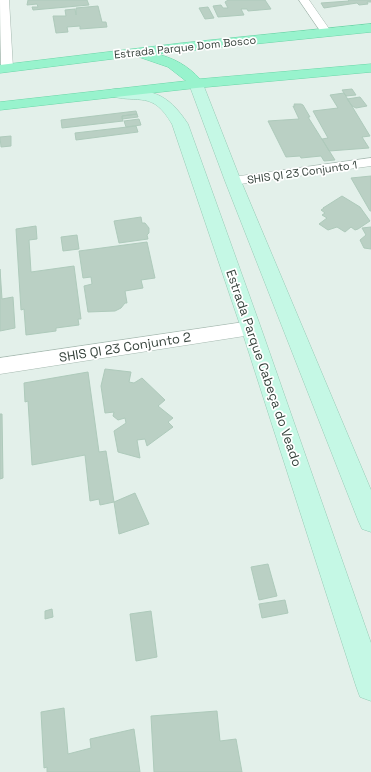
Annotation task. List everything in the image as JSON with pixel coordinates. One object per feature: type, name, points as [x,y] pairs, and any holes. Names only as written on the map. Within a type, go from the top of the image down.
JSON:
[{"type":"main road","name":"Estrada Parque Dom Bosco","points":[[3,69],[124,54],[371,28]]},
{"type":"main road","points":[[124,54],[151,56],[168,61],[184,70],[196,84],[233,181],[371,520]]},
{"type":"main road","points":[[0,106],[114,92],[371,68]]},
{"type":"main road","name":"Estrada Parque Cabeça do Veado","points":[[114,92],[140,93],[153,97],[164,103],[173,112],[180,124],[251,328],[371,686]]},
{"type":"street","points":[[3,69],[4,0]]},
{"type":"street","points":[[304,0],[327,33]]},
{"type":"street","name":"SHIS QI 23 Conjunto 1","points":[[233,181],[371,162]]},
{"type":"street","name":"SHIS QI 23 Conjunto 2","points":[[0,366],[251,328]]},
{"type":"building","points":[[28,0],[87,0],[89,5],[33,10],[32,7],[38,7],[37,4],[27,5]]},
{"type":"building","points":[[228,0],[265,0],[271,9],[248,11],[247,9],[241,9],[244,15],[218,17],[213,6],[221,5],[223,8],[228,8],[225,2]]},
{"type":"building","points":[[348,0],[371,0],[371,2],[367,2],[368,4],[359,5],[357,3],[324,8],[321,3],[349,1]]},
{"type":"building","points":[[98,6],[102,22],[106,22],[107,27],[80,29],[80,26],[67,27],[68,32],[56,33],[53,16],[66,16],[65,10],[75,9],[76,15],[76,8]]},
{"type":"building","points":[[208,7],[214,18],[205,19],[199,8]]},
{"type":"building","points":[[352,89],[356,95],[346,96],[342,90]]},
{"type":"building","points":[[344,93],[370,136],[362,137],[369,148],[329,151],[322,139],[328,138],[313,111],[338,108],[330,95]]},
{"type":"building","points":[[360,97],[367,106],[356,108],[352,106],[347,99]]},
{"type":"building","points":[[294,104],[303,105],[310,117],[308,117],[335,160],[324,161],[321,156],[301,158],[300,156],[286,157],[268,121],[299,119],[293,106],[295,106]]},
{"type":"building","points":[[136,111],[137,114],[122,116],[123,121],[62,128],[61,120]]},
{"type":"building","points":[[137,114],[138,117],[122,119],[122,116]]},
{"type":"building","points":[[139,119],[141,125],[126,127],[124,121]]},
{"type":"building","points":[[136,126],[138,132],[76,140],[75,133]]},
{"type":"building","points":[[11,136],[11,146],[1,147],[0,137]]},
{"type":"building","points":[[371,176],[371,211],[370,211],[351,178]]},
{"type":"building","points":[[342,196],[360,207],[370,221],[358,229],[355,230],[351,227],[345,232],[337,227],[328,230],[319,224],[327,218],[322,215],[325,213],[321,210]]},
{"type":"building","points":[[141,217],[142,223],[145,223],[149,228],[149,233],[147,235],[148,239],[119,243],[114,221]]},
{"type":"building","points":[[36,226],[37,239],[29,240],[31,272],[74,266],[81,319],[78,319],[79,325],[56,328],[56,331],[26,335],[24,309],[21,310],[16,229]]},
{"type":"building","points":[[371,227],[371,249],[364,248],[360,240],[366,235],[362,228]]},
{"type":"building","points":[[77,235],[79,249],[63,251],[61,237]]},
{"type":"building","points":[[147,242],[155,278],[141,280],[143,288],[125,291],[127,303],[125,303],[121,308],[115,311],[88,312],[84,286],[92,284],[91,277],[83,278],[79,251]]},
{"type":"building","points":[[0,269],[2,299],[13,297],[15,328],[0,331]]},
{"type":"building","points":[[105,369],[131,372],[129,382],[134,383],[142,378],[165,400],[158,406],[173,418],[168,422],[173,427],[147,446],[145,439],[137,440],[140,458],[118,452],[114,431],[126,423],[125,418],[118,420],[113,416],[114,412],[105,413],[101,386]]},
{"type":"building","points":[[88,372],[99,452],[106,451],[114,502],[100,505],[99,499],[90,501],[85,455],[32,465],[28,401],[25,402],[24,383]]},
{"type":"building","points":[[0,414],[2,414],[3,478],[0,479]]},
{"type":"building","points":[[135,493],[149,524],[119,534],[114,502]]},
{"type":"building","points":[[268,564],[277,596],[259,600],[251,567]]},
{"type":"building","points":[[285,600],[288,613],[262,618],[259,604]]},
{"type":"building","points":[[52,609],[53,617],[45,619],[45,611]]},
{"type":"building","points":[[151,611],[157,657],[136,661],[130,614]]},
{"type":"building","points":[[64,708],[68,754],[91,748],[90,739],[134,729],[140,772],[47,772],[47,767],[44,768],[41,712]]},
{"type":"building","points":[[217,711],[220,741],[236,739],[242,772],[154,772],[151,716]]}]
